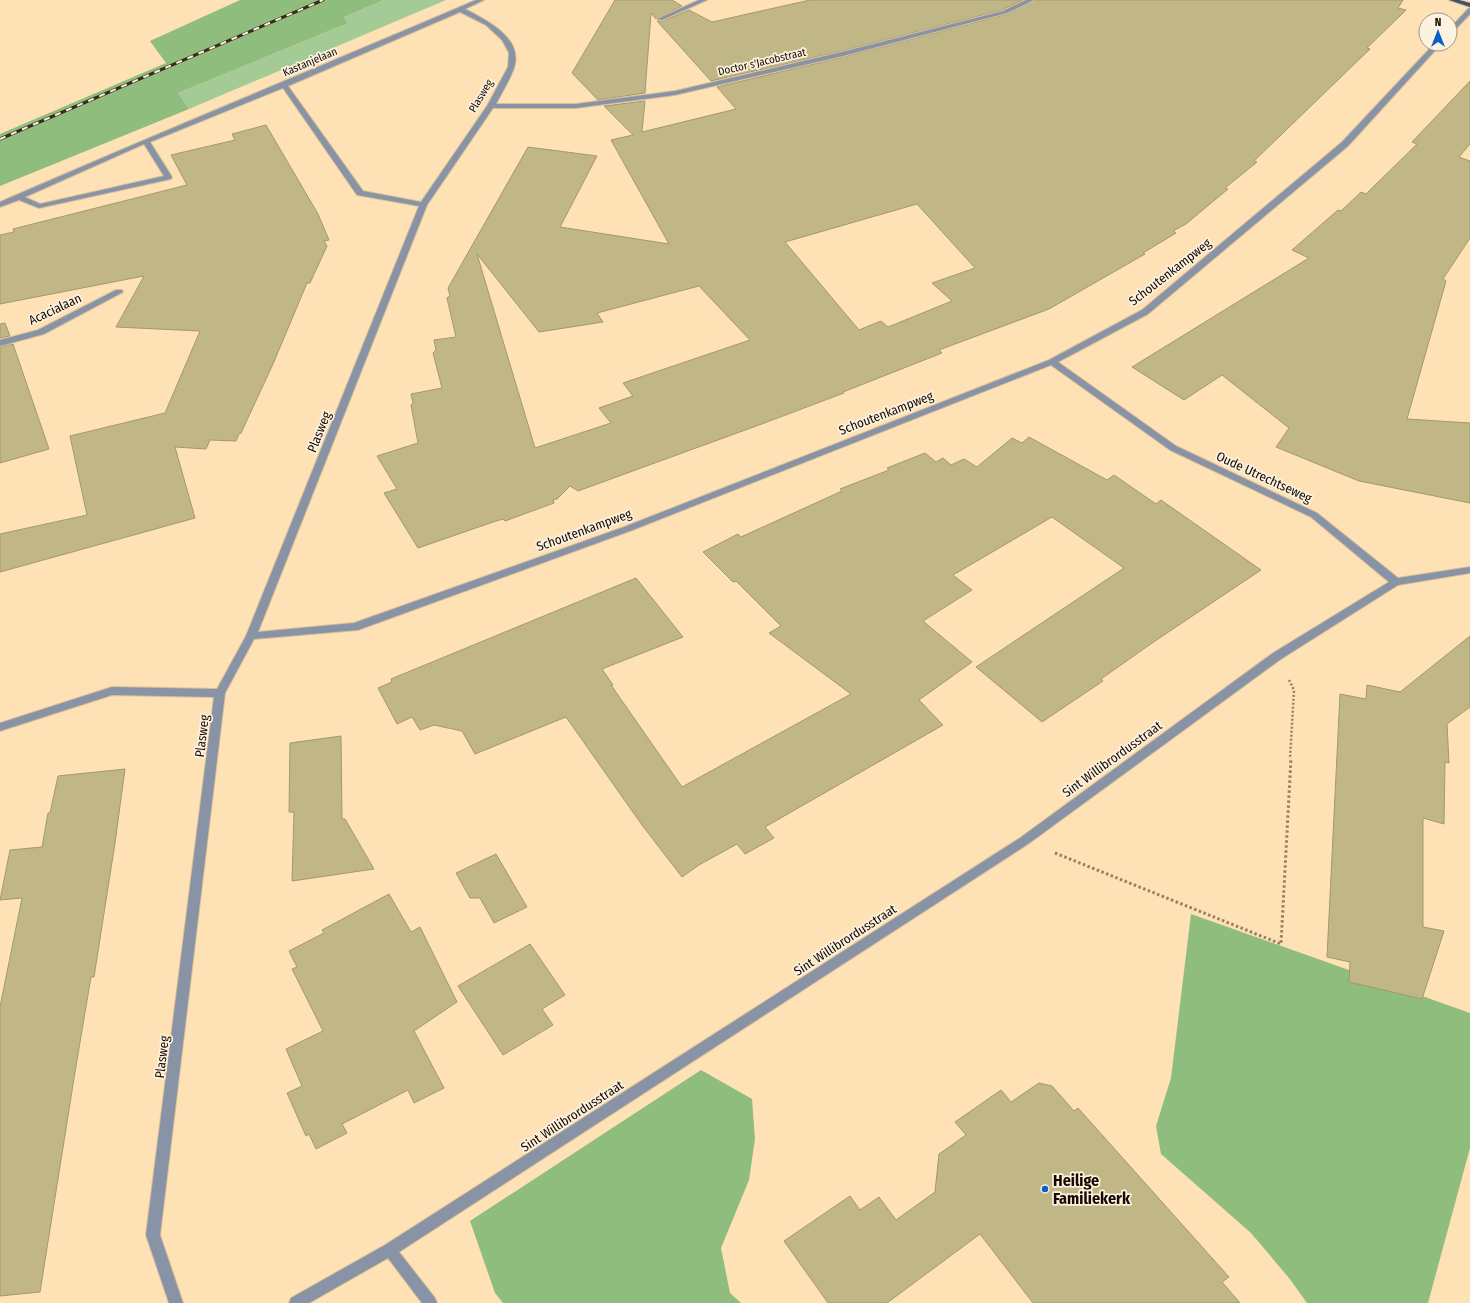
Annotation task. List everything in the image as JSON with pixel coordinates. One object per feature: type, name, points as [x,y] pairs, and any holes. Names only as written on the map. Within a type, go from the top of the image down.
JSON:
[{"type":"main road","points":[[1452,0],[1470,5]]},
{"type":"street","name":"Kastanjelaan","points":[[0,205],[146,141],[284,85],[481,0]]},
{"type":"street","points":[[660,19],[704,0]]},
{"type":"street","name":"Doctor s'Jacobstraat","points":[[491,106],[576,106],[675,93],[843,54],[1005,12],[1031,0]]},
{"type":"street","name":"Plasweg","points":[[176,1303],[153,1235],[220,693],[251,636],[423,206],[491,106],[512,67],[512,53],[505,39],[488,24],[460,8]]},
{"type":"street","points":[[1458,23],[1470,10]]},
{"type":"street","name":"Schoutenkampweg","points":[[251,636],[356,627],[627,529],[1052,362],[1145,312],[1345,144],[1431,52]]},
{"type":"street","points":[[284,85],[360,193],[423,206]]},
{"type":"street","points":[[19,197],[39,206],[168,177],[146,141]]},
{"type":"street","name":"Acacialaan","points":[[0,343],[41,332],[119,292]]},
{"type":"street","name":"Oude Utrechtseweg","points":[[1052,362],[1173,448],[1314,515],[1396,582]]},
{"type":"street","points":[[1396,582],[1470,570]]},
{"type":"street","name":"Sint Willibrordusstraat","points":[[296,1303],[390,1250],[1024,841],[1277,656],[1396,582]]},
{"type":"street","points":[[0,727],[112,691],[220,693]]},
{"type":"street","points":[[390,1250],[430,1303]]},
{"type":"path","points":[[1024,841],[1281,944],[1294,690],[1277,656]]},
{"type":"green space","points":[[240,0],[384,0],[344,17],[348,23],[178,93],[189,109],[0,186],[0,134],[166,63],[150,41]]},
{"type":"green space","points":[[384,0],[446,0],[189,109],[178,93],[348,23],[344,17]]},
{"type":"green space","points":[[1191,914],[1470,1013],[1470,1148],[1428,1303],[1307,1303],[1289,1278],[1251,1233],[1161,1154],[1156,1126],[1171,1078]]},
{"type":"green space","points":[[701,1070],[752,1099],[755,1139],[749,1180],[721,1248],[730,1293],[741,1303],[503,1303],[495,1293],[470,1221]]},
{"type":"building","points":[[615,0],[672,0],[682,6],[656,19],[651,13],[645,93],[598,100],[572,73]]},
{"type":"building","points":[[810,0],[1023,0],[1002,10],[842,51],[711,81],[657,21],[663,21],[689,10],[712,22]]},
{"type":"building","points":[[1035,0],[1403,0],[1398,8],[1406,10],[1367,48],[1370,49],[1254,161],[1257,162],[1225,188],[1228,189],[1186,224],[1173,231],[1176,233],[1143,253],[1145,254],[1049,309],[939,350],[942,353],[843,392],[844,393],[759,425],[578,491],[570,486],[557,499],[553,500],[554,503],[505,521],[503,519],[496,521],[418,548],[384,493],[397,489],[377,456],[418,443],[411,405],[413,403],[411,394],[442,388],[433,353],[436,350],[434,340],[456,337],[447,298],[450,296],[448,288],[528,147],[597,156],[560,227],[669,244],[611,140],[633,135],[604,106],[645,101],[642,132],[736,109],[717,87],[843,57],[1007,14]],"holes":[[[917,204],[975,268],[932,283],[952,301],[888,327],[881,321],[859,330],[785,242]],[[477,254],[539,332],[603,322],[597,313],[699,286],[750,340],[623,383],[633,396],[599,408],[611,423],[535,448]]]},
{"type":"building","points":[[1470,81],[1470,144],[1459,157],[1470,161],[1470,238],[1443,279],[1446,281],[1407,419],[1470,423],[1470,503],[1359,481],[1276,447],[1289,428],[1222,375],[1184,400],[1132,367],[1309,258],[1292,250],[1338,210],[1341,211],[1361,192],[1366,194],[1417,144],[1412,142]]},
{"type":"building","points":[[266,125],[318,214],[329,240],[324,241],[327,246],[310,283],[307,283],[273,364],[236,441],[210,440],[206,449],[175,447],[195,518],[0,572],[0,534],[87,515],[70,436],[165,413],[200,331],[116,327],[144,276],[0,304],[0,235],[14,232],[13,229],[187,185],[171,155],[235,140],[232,134]]},
{"type":"building","points":[[5,323],[10,336],[0,338],[0,324]]},
{"type":"building","points":[[13,344],[49,449],[0,463],[0,347]]},
{"type":"building","points":[[1029,437],[1107,480],[1114,475],[1156,504],[1161,500],[1261,570],[1155,641],[1101,679],[1103,681],[1042,722],[976,667],[1124,568],[1052,517],[953,575],[972,590],[923,621],[972,662],[919,700],[943,725],[765,827],[774,838],[745,854],[737,844],[699,865],[682,877],[642,825],[566,717],[475,754],[462,731],[434,725],[420,730],[412,717],[397,724],[378,688],[392,682],[391,679],[636,578],[683,637],[602,669],[613,685],[611,685],[682,787],[851,694],[769,633],[781,626],[736,581],[733,582],[703,552],[738,534],[741,537],[842,491],[840,489],[889,470],[887,468],[925,453],[936,462],[943,458],[951,465],[964,459],[977,467],[1012,438],[1022,443]]},
{"type":"building","points":[[1470,636],[1470,707],[1447,724],[1449,763],[1445,762],[1444,824],[1423,818],[1423,927],[1444,931],[1422,999],[1349,982],[1350,962],[1327,957],[1340,694],[1366,699],[1367,685],[1400,692]]},
{"type":"building","points":[[341,736],[342,819],[345,819],[374,869],[292,881],[294,812],[289,812],[290,743]]},
{"type":"building","points":[[125,769],[94,977],[91,977],[40,1292],[0,1296],[0,1007],[22,898],[0,900],[10,850],[42,847],[48,813],[50,813],[58,776]]},
{"type":"building","points":[[496,854],[527,907],[494,923],[480,898],[470,898],[456,873]]},
{"type":"building","points":[[389,894],[411,932],[420,927],[457,1002],[414,1031],[444,1088],[414,1103],[408,1090],[342,1124],[347,1133],[316,1149],[309,1134],[306,1136],[287,1093],[302,1086],[286,1049],[323,1031],[292,969],[297,967],[289,951],[324,933],[322,930]]},
{"type":"building","points":[[530,944],[565,995],[542,1009],[553,1025],[503,1055],[458,986]]},
{"type":"building","name":"Heilige Familiekerk","points":[[1039,1083],[1052,1086],[1074,1111],[1078,1108],[1229,1277],[1222,1282],[1240,1303],[1033,1303],[980,1234],[887,1303],[828,1303],[784,1241],[850,1196],[860,1210],[879,1197],[896,1220],[935,1192],[939,1154],[966,1135],[955,1122],[1001,1090],[1011,1102]]},
{"type":"railway","points":[[0,139],[323,0]]},
{"type":"place","name":"Heilige Familiekerk","points":[[1045,1189]]}]
